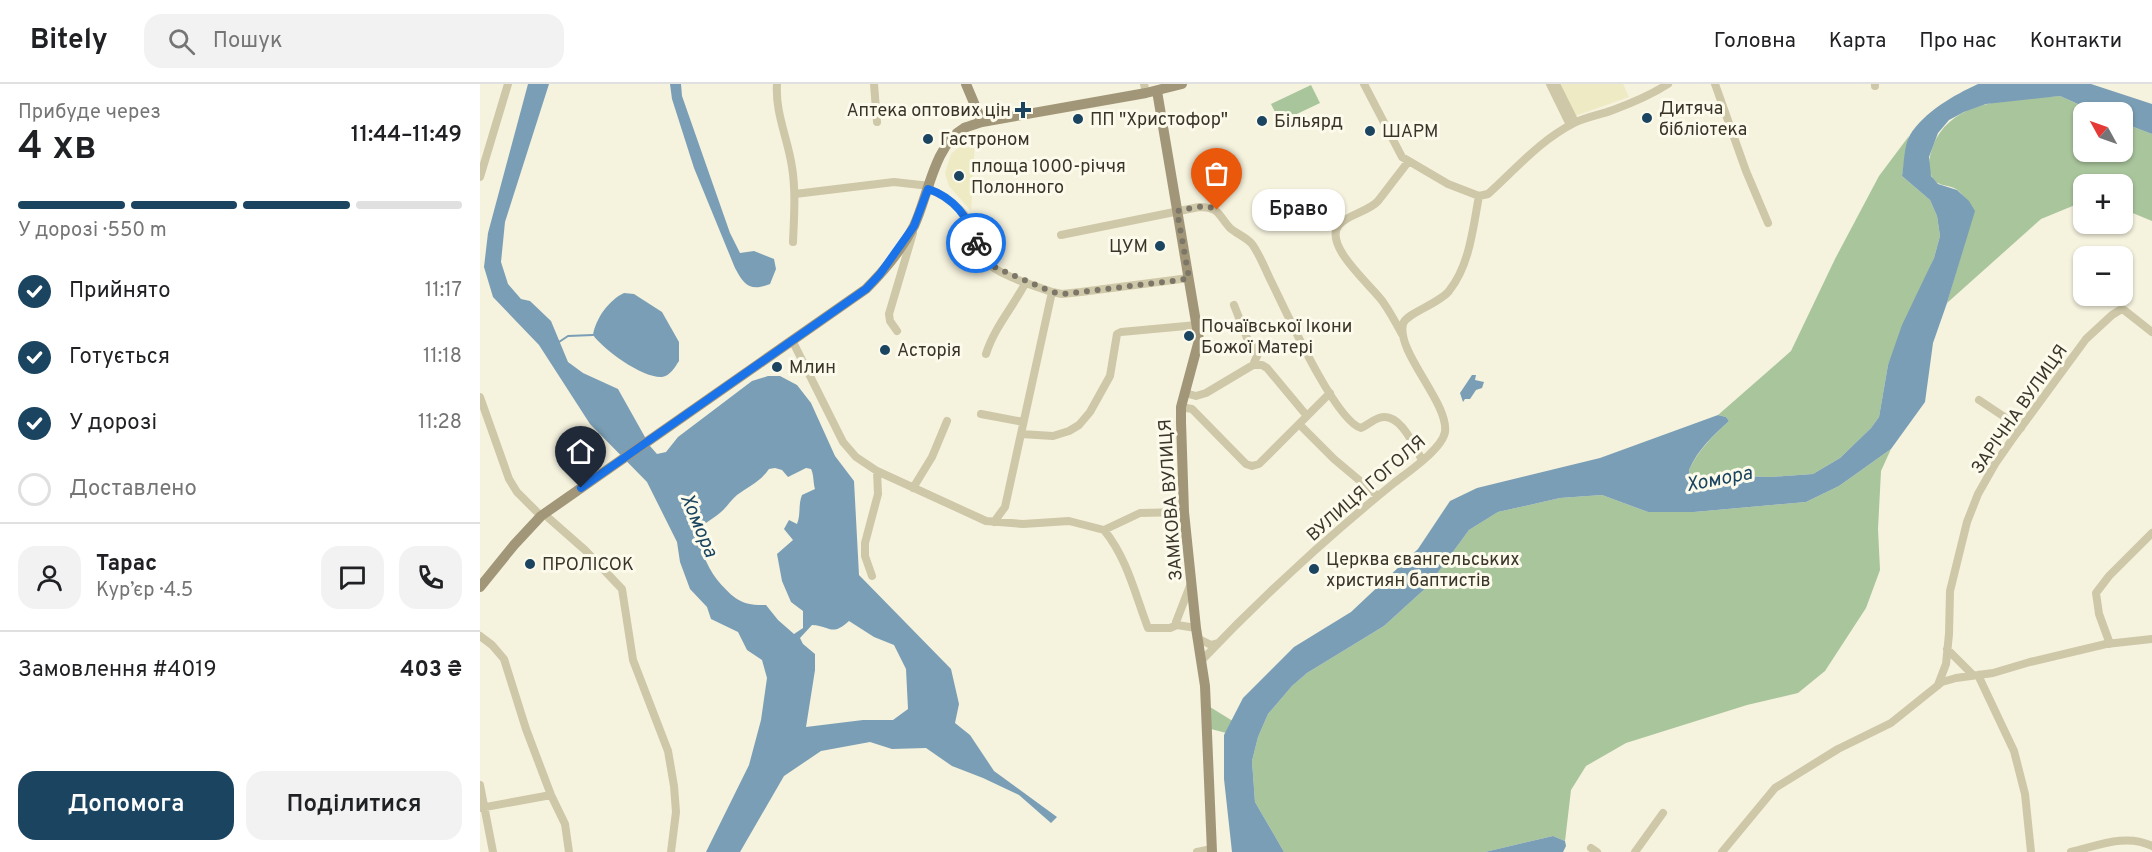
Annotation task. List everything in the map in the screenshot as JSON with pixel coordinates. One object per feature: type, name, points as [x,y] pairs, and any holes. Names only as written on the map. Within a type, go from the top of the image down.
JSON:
[{"type":"main road","points":[[966,84],[982,122]]},
{"type":"main road","points":[[480,587],[514,544],[543,515],[617,461],[866,289],[880,274],[914,226],[941,155],[950,141],[964,129],[982,122],[1182,84]]},
{"type":"main road","name":"ЗАМКОВА ВУЛИЦЯ","points":[[1149,89],[1177,211],[1199,340],[1187,408],[1184,512],[1196,633],[1204,686],[1212,851]]},
{"type":"street","points":[[480,177],[508,84]]},
{"type":"street","points":[[777,84],[776,100],[791,164],[795,194],[793,243]]},
{"type":"street","points":[[874,84],[877,122]]},
{"type":"street","points":[[1364,84],[1394,146],[1408,162],[1449,184],[1479,196],[1488,194],[1528,155],[1549,138],[1572,124],[1612,111],[1668,84]]},
{"type":"street","points":[[1550,84],[1572,124]]},
{"type":"street","points":[[1556,84],[1572,124]]},
{"type":"street","points":[[1715,84],[1746,171],[1768,223]]},
{"type":"street","name":"ВУЛИЦЯ ГОГОЛЯ","points":[[1201,661],[1242,619],[1378,496],[1439,445],[1444,437],[1443,415],[1403,336],[1370,285],[1349,266],[1338,245],[1336,230],[1339,224],[1373,206],[1408,162]]},
{"type":"street","points":[[795,194],[894,182],[929,188],[940,193],[966,218],[972,226],[982,258],[992,266],[1052,292],[1062,294],[1189,278]]},
{"type":"street","points":[[1391,316],[1400,317],[1424,310],[1440,300],[1454,283],[1461,270],[1471,239],[1479,196]]},
{"type":"street","points":[[1061,235],[1199,207],[1211,207],[1217,210],[1234,232],[1252,245],[1311,360],[1330,393],[1355,426],[1361,428],[1379,418],[1387,417],[1394,420],[1406,434],[1422,460]]},
{"type":"street","points":[[897,331],[890,321],[889,314],[914,226]]},
{"type":"street","points":[[986,354],[991,338],[1014,305],[1026,282]]},
{"type":"street","points":[[994,522],[1004,510],[1052,292]]},
{"type":"street","points":[[1234,305],[1247,338],[1267,368],[1307,416]]},
{"type":"street","name":"ЗАРІЧНА ВУЛИЦЯ","points":[[1937,686],[1946,664],[1950,591],[1967,522],[1978,495],[1995,464],[2086,339],[2112,315],[2124,310],[2152,332]]},
{"type":"street","points":[[1403,336],[1403,325],[1409,315]]},
{"type":"street","points":[[1021,434],[1053,436],[1079,425],[1090,412],[1110,376],[1117,334],[1197,325]]},
{"type":"street","points":[[792,340],[843,442],[856,457],[877,471],[986,521],[1008,524],[1069,521],[1104,530],[1116,544],[1125,563],[1148,628],[1158,629],[1177,625],[1196,633],[1211,645],[1218,643]]},
{"type":"street","points":[[1253,365],[1258,354]]},
{"type":"street","points":[[1191,395],[1206,393],[1253,365],[1262,365],[1267,368]]},
{"type":"street","points":[[1187,408],[1246,464],[1252,466],[1259,464],[1330,393]]},
{"type":"street","points":[[480,397],[509,479],[517,492],[585,550],[622,589],[633,660],[668,751],[676,812],[671,852]]},
{"type":"street","points":[[1979,400],[2021,428]]},
{"type":"street","points":[[981,414],[1023,422]]},
{"type":"street","points":[[913,488],[932,457],[947,421]]},
{"type":"street","points":[[1299,424],[1334,459],[1378,496]]},
{"type":"street","points":[[877,471],[878,494]]},
{"type":"street","points":[[873,576],[865,556],[865,543],[878,494],[892,477]]},
{"type":"street","points":[[1004,510],[1008,524]]},
{"type":"street","points":[[1104,530],[1140,513],[1184,512]]},
{"type":"street","points":[[2110,644],[2099,614],[2096,593],[2109,576],[2152,533]]},
{"type":"street","points":[[1177,625],[1176,622],[1192,582]]},
{"type":"street","points":[[480,636],[492,645],[504,660],[526,729],[551,795],[565,824],[569,852]]},
{"type":"street","points":[[1722,852],[1775,788],[1838,749],[1892,723],[1942,682],[1993,673],[2110,644],[2152,639]]},
{"type":"street","points":[[1947,649],[1976,675],[2014,752],[2025,794],[2031,852]]},
{"type":"street","points":[[480,784],[482,808],[493,852]]},
{"type":"street","points":[[482,808],[551,795]]},
{"type":"street","points":[[1635,852],[1663,813]]},
{"type":"street","points":[[2071,852],[2127,839],[2141,840],[2152,846]]},
{"type":"street","points":[[1197,852],[1212,851]]},
{"type":"green space","points":[[1311,85],[1320,103],[1280,122],[1271,104]]},
{"type":"green space","points":[[2060,96],[2074,102],[2073,162],[2133,162],[2133,127],[2152,134],[2152,221],[2133,213],[2133,174],[2073,174],[2073,206],[2041,219],[1947,303],[1974,211],[1956,189],[1940,184],[1932,177],[1929,165],[1933,146],[1942,130],[1955,118],[1987,104]]},
{"type":"green space","points":[[1909,136],[1902,176],[1930,200],[1937,216],[1940,236],[1934,258],[1888,365],[1879,417],[1840,458],[1813,474],[1771,477],[1690,475],[1689,470],[1701,450],[1729,421],[1726,417],[1718,415],[1791,351],[1835,259],[1879,176]]},
{"type":"green space","points":[[1891,449],[1881,471],[1878,529],[1880,570],[1866,608],[1825,671],[1798,693],[1747,705],[1626,743],[1586,766],[1571,790],[1565,841],[1553,836],[1485,852],[1284,852],[1255,802],[1252,761],[1258,737],[1268,714],[1292,686],[1307,673],[1384,626],[1428,586],[1469,530],[1498,512],[1560,498],[1602,495],[1648,512],[1694,512],[1806,502],[1839,486]]},
{"type":"green space","points":[[1210,707],[1236,723],[1230,734],[1211,729]]},
{"type":"shaded area","points":[[1557,84],[1623,84],[1629,97],[1575,116]]},
{"type":"shaded area","name":"площа 1000-річчя Полонного","points":[[975,138],[971,211],[949,186],[945,173],[951,154]]},
{"type":"water","name":"Хомора","points":[[528,84],[549,84],[505,222],[501,262],[508,284],[521,299],[530,301],[551,321],[568,362],[583,373],[618,389],[650,446],[657,454],[666,452],[678,437],[752,381],[768,376],[780,376],[797,385],[811,403],[835,456],[854,481],[859,575],[951,669],[959,704],[955,723],[970,735],[994,771],[1057,817],[1051,823],[1019,795],[952,766],[926,748],[892,749],[870,742],[821,751],[784,776],[740,852],[706,852],[749,765],[761,720],[767,678],[762,660],[747,650],[738,632],[711,619],[707,607],[690,589],[680,562],[677,542],[647,482],[590,424],[539,345],[493,297],[484,267],[488,233]],"holes":[[[806,468],[811,469],[815,489],[802,495],[797,524],[789,520],[784,529],[793,540],[777,554],[782,581],[791,602],[803,611],[803,628],[794,634],[766,605],[745,603],[729,593],[710,569],[701,545],[702,529],[706,523],[737,495],[758,481],[769,469],[782,470],[788,477]],[[849,621],[874,637],[894,645],[906,669],[908,709],[893,720],[863,720],[806,727],[815,670],[815,654],[803,644],[800,638],[812,625],[834,630]]]},
{"type":"water","points":[[670,84],[681,84],[682,96],[730,233],[740,253],[754,251],[774,259],[776,269],[770,284],[757,287],[748,285],[741,279],[735,268],[694,168],[672,99]]},
{"type":"water","name":"Хомора","points":[[1978,84],[2091,84],[2152,104],[2152,134],[2133,127],[2133,102],[2074,102],[2060,96],[1986,104],[1949,120],[1938,133],[1929,157],[1931,176],[1938,184],[1957,190],[1969,201],[1975,211],[1933,343],[1925,402],[1891,449],[1839,486],[1806,502],[1694,512],[1648,512],[1602,495],[1560,498],[1498,512],[1469,530],[1428,586],[1384,626],[1307,673],[1292,686],[1268,714],[1258,737],[1252,761],[1255,802],[1284,852],[1232,852],[1224,779],[1224,735],[1243,698],[1294,647],[1351,612],[1418,549],[1450,501],[1477,488],[1600,458],[1718,415],[1726,417],[1729,421],[1701,449],[1689,470],[1690,475],[1771,477],[1813,474],[1840,458],[1871,428],[1879,417],[1888,365],[1902,325],[1934,258],[1940,236],[1937,216],[1930,200],[1902,176],[1906,144],[1923,119],[1950,99]]},
{"type":"water","points":[[624,293],[634,294],[662,312],[679,342],[679,361],[667,375],[654,376],[634,368],[614,355],[593,335],[604,310]]},
{"type":"water","points":[[1472,375],[1476,375],[1475,380],[1484,382],[1482,388],[1476,390],[1470,399],[1465,399],[1463,402],[1460,393]]},
{"type":"water","points":[[1553,836],[1565,841],[1566,846],[1563,852],[1485,852]]},
{"type":"waterway","points":[[559,342],[568,336],[593,335]]},
{"type":"way so far","points":[[976,243],[982,258],[992,266],[1026,282],[1062,294],[1180,280],[1189,278],[1177,211],[1199,207],[1211,207],[1217,210]]},
{"type":"place","name":"Аптека оптових цін","points":[[1023,110]]},
{"type":"place","name":"Дитяча бібліотека","points":[[1647,118]]},
{"type":"place","name":"ПП \"Христофор\"","points":[[1078,119]]},
{"type":"place","name":"Більярд","points":[[1262,121]]},
{"type":"place","name":"ШАРМ","points":[[1370,131]]},
{"type":"place","name":"Гастроном","points":[[928,139]]},
{"type":"place","name":"площа 1000-річчя Полонного","points":[[959,176]]},
{"type":"place","name":"Браво","points":[[1217,210]]},
{"type":"place","name":"ЦУМ","points":[[1160,246]]},
{"type":"place","name":"Почаївської Ікони Божої Матері","points":[[1189,336]]},
{"type":"place","name":"Асторія","points":[[885,350]]},
{"type":"place","name":"Млин","points":[[777,367]]},
{"type":"place","name":"ПРОЛІСОК","points":[[530,564]]},
{"type":"place","name":"Церква євангельських християн баптистів","points":[[1314,569]]},
{"type":"route","points":[[581,488],[866,289],[880,274],[914,226],[928,189],[940,193],[960,211],[972,226],[976,243]]}]
